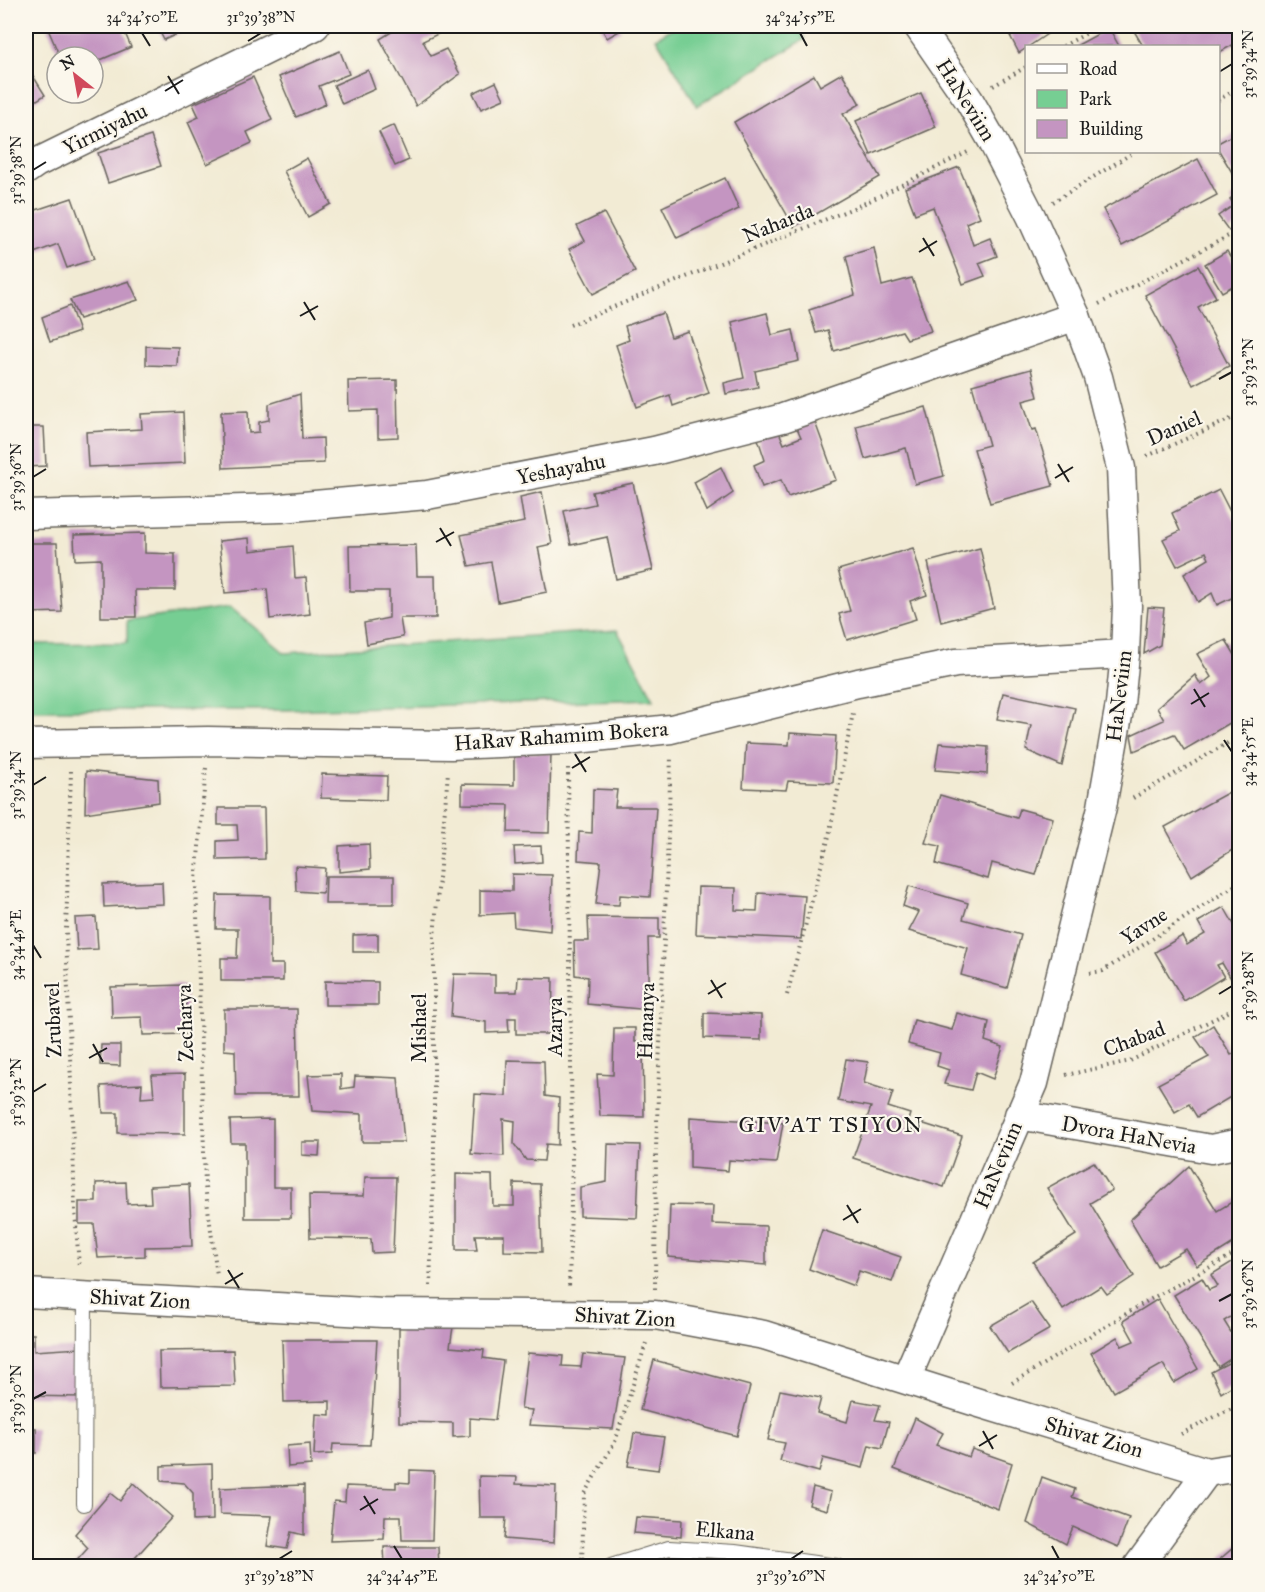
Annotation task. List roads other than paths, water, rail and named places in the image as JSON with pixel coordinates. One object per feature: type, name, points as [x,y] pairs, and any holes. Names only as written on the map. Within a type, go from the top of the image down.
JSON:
[{"type":"street","name":"Yirmiyahu","points":[[26,170],[36,163],[315,26]]},
{"type":"street","name":"HaNeviim","points":[[906,1379],[1034,1083],[1102,807],[1120,704],[1127,606],[1121,468],[1098,377],[1076,316],[1031,216],[969,100],[918,26]]},
{"type":"street","name":"Yeshayahu","points":[[26,515],[280,508],[427,495],[654,451],[783,418],[1076,316]]},
{"type":"street","name":"HaRav Rahamim Bokera","points":[[26,744],[208,741],[451,745],[567,740],[671,729],[858,683],[956,663],[1125,654]]},
{"type":"street","name":"Dvora HaNevia","points":[[1019,1115],[1211,1149],[1239,1143]]},
{"type":"street","name":"Shivat Zion","points":[[26,1293],[384,1313],[655,1315],[764,1335],[1207,1472],[1239,1467]]},
{"type":"street","points":[[1138,1566],[1207,1472]]},
{"type":"lane","points":[[83,1295],[84,1504]]},
{"type":"lane","name":"Elkana","points":[[611,1566],[669,1548],[735,1552],[837,1566]]},
{"type":"district","name":"GIV'AT TSIYON","points":[[831,1124]]}]
